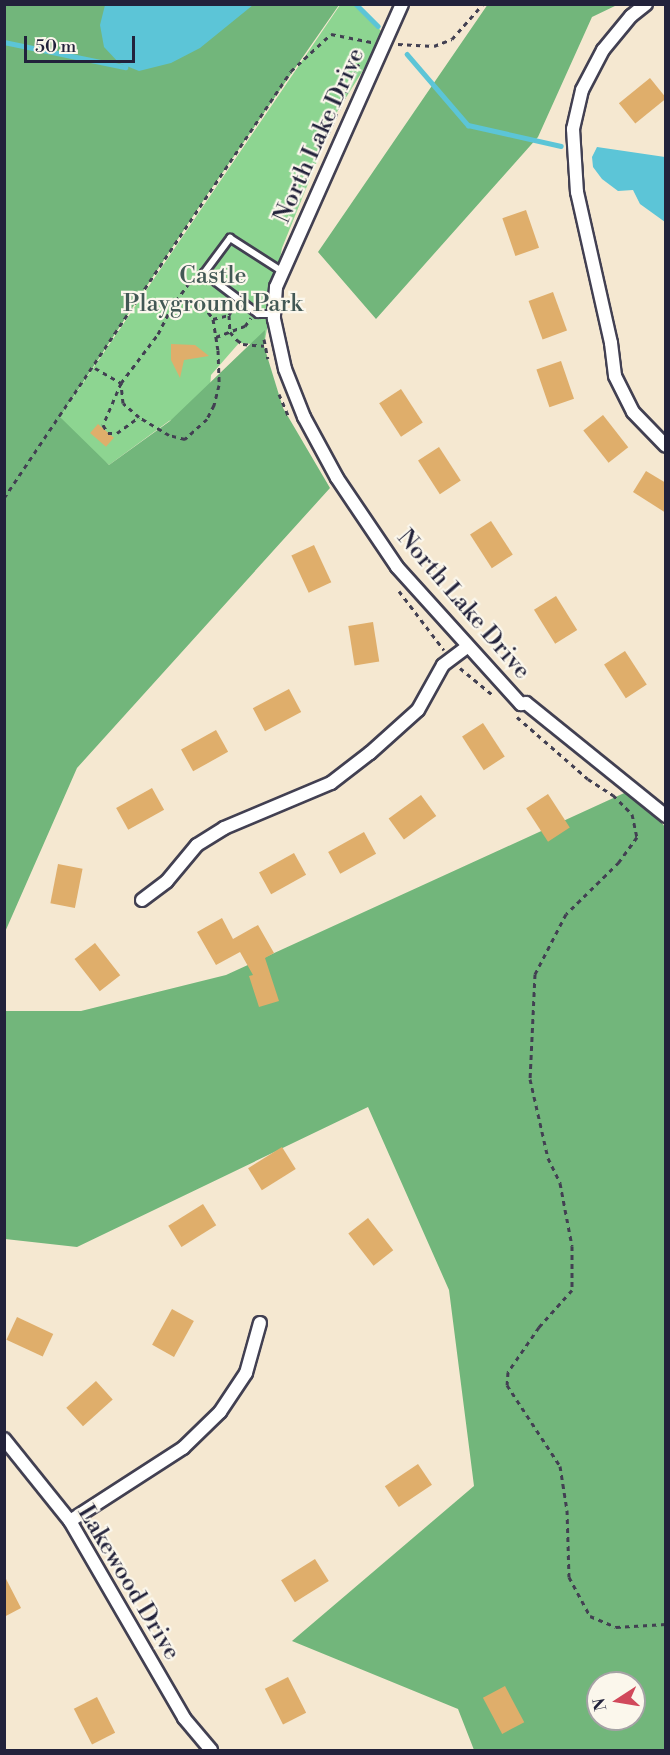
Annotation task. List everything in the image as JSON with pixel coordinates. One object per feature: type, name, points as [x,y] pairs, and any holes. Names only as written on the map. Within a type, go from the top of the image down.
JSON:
[{"type":"street","name":"North Lake Drive","points":[[402,4],[276,287],[270,314],[285,369],[304,417],[337,478],[397,567],[521,704],[526,703],[666,816]]},
{"type":"street","points":[[646,4],[631,16],[603,50],[582,90],[573,129],[577,192],[611,343],[615,376],[633,412],[666,446]]},
{"type":"street","points":[[142,900],[167,881],[196,845],[224,828],[330,783],[370,753],[418,710],[451,660],[467,647]]},
{"type":"street","points":[[70,1521],[183,1448],[220,1412],[246,1373],[260,1323]]},
{"type":"street","name":"Lakewood Drive","points":[[4,1439],[70,1521],[184,1718],[211,1750]]},
{"type":"lane","points":[[270,314],[258,314],[204,273],[230,238],[283,272]]},
{"type":"path","points":[[369,50],[376,43],[434,46],[452,39],[483,4]]},
{"type":"path","points":[[4,498],[291,71],[332,34],[385,44]]},
{"type":"path","points":[[325,141],[363,57]]},
{"type":"path","points":[[139,417],[117,433],[108,433],[104,425],[121,383],[158,334],[176,301],[191,280]]},
{"type":"path","points":[[121,383],[123,403],[139,417],[180,439],[195,432],[214,405],[219,386],[213,319],[203,305],[176,301]]},
{"type":"path","points":[[270,314],[264,346],[270,367]]},
{"type":"path","points":[[213,319],[229,315],[230,332],[243,344],[264,346]]},
{"type":"path","points":[[216,337],[245,326]]},
{"type":"path","points":[[94,367],[121,383]]},
{"type":"path","points":[[277,387],[289,418]]},
{"type":"path","points":[[393,583],[451,660],[497,699]]},
{"type":"path","points":[[514,713],[588,779],[613,795],[632,814],[637,837],[619,862],[566,914],[535,974],[530,1079],[548,1158],[560,1183],[572,1246],[572,1290],[533,1336],[508,1372],[507,1385],[560,1466],[567,1510],[568,1577],[590,1616],[616,1626],[666,1624]]},
{"type":"green space","points":[[488,4],[617,5],[592,17],[538,137],[376,319],[318,252]]},
{"type":"green space","points":[[5,5],[339,5],[207,195],[60,417],[109,465],[170,421],[265,330],[264,346],[283,408],[330,488],[77,768],[5,932]]},
{"type":"green space","name":"Castle Playground Park","points":[[340,5],[356,5],[385,35],[337,112],[282,248],[264,345],[239,343],[211,375],[208,408],[169,421],[109,465],[72,435],[60,417]]},
{"type":"green space","points":[[633,789],[666,828],[665,1750],[474,1750],[458,1709],[292,1641],[474,1486],[449,1290],[368,1107],[77,1247],[5,1239],[5,1011],[81,1011],[226,975]]},
{"type":"water","points":[[105,4],[253,5],[200,48],[171,63],[139,71],[119,63],[104,47],[100,25]]},
{"type":"water","points":[[597,147],[665,157],[665,222],[640,204],[633,190],[618,191],[602,179],[593,167],[592,157]]},
{"type":"building","points":[[650,78],[666,98],[635,123],[619,103]]},
{"type":"building","points":[[526,210],[539,248],[515,256],[502,218]]},
{"type":"building","points":[[553,292],[567,331],[543,339],[529,301]]},
{"type":"building","points":[[171,344],[195,345],[209,356],[184,360],[180,378],[171,360]]},
{"type":"building","points":[[561,361],[574,399],[549,407],[536,369]]},
{"type":"building","points":[[401,389],[423,423],[401,437],[379,403]]},
{"type":"building","points":[[603,415],[628,447],[609,463],[583,430]]},
{"type":"building","points":[[98,424],[114,438],[106,447],[90,433]]},
{"type":"building","points":[[439,447],[461,481],[440,494],[418,461]]},
{"type":"building","points":[[646,471],[666,483],[666,513],[633,492]]},
{"type":"building","points":[[491,521],[513,555],[492,568],[470,535]]},
{"type":"building","points":[[314,545],[331,582],[309,593],[291,556]]},
{"type":"building","points":[[556,596],[577,630],[555,644],[534,610]]},
{"type":"building","points":[[373,622],[379,662],[355,665],[348,626]]},
{"type":"building","points":[[625,651],[647,685],[626,698],[604,665]]},
{"type":"building","points":[[289,689],[301,712],[265,731],[253,708]]},
{"type":"building","points":[[483,723],[505,757],[484,770],[462,737]]},
{"type":"building","points":[[216,730],[228,752],[193,771],[181,749]]},
{"type":"building","points":[[152,788],[164,810],[128,830],[116,808]]},
{"type":"building","points":[[548,794],[570,828],[548,842],[526,808]]},
{"type":"building","points":[[421,795],[436,816],[404,840],[389,819]]},
{"type":"building","points":[[364,832],[376,854],[340,874],[328,852]]},
{"type":"building","points":[[294,853],[306,875],[271,894],[259,872]]},
{"type":"building","points":[[58,864],[83,869],[75,908],[50,903]]},
{"type":"building","points":[[222,918],[233,939],[258,925],[274,953],[265,958],[279,1001],[259,1007],[249,976],[253,975],[240,952],[216,965],[197,932]]},
{"type":"building","points":[[95,943],[120,975],[100,991],[75,959]]},
{"type":"building","points":[[282,1147],[296,1169],[262,1190],[248,1168]]},
{"type":"building","points":[[203,1204],[216,1225],[181,1247],[168,1226]]},
{"type":"building","points":[[368,1218],[393,1250],[374,1266],[348,1233]]},
{"type":"building","points":[[172,1309],[194,1321],[174,1357],[152,1345]]},
{"type":"building","points":[[17,1317],[53,1334],[43,1357],[6,1340]]},
{"type":"building","points":[[96,1381],[113,1400],[83,1426],[66,1408]]},
{"type":"building","points":[[418,1464],[432,1485],[399,1507],[385,1486]]},
{"type":"building","points":[[315,1559],[329,1581],[295,1602],[281,1580]]},
{"type":"building","points":[[4,1575],[21,1608],[4,1617]]},
{"type":"building","points":[[288,1677],[306,1713],[283,1724],[265,1689]]},
{"type":"building","points":[[505,1686],[524,1722],[502,1734],[483,1698]]},
{"type":"building","points":[[97,1697],[115,1733],[92,1744],[74,1709]]},
{"type":"waterway","points":[[356,4],[378,26]]},
{"type":"waterway","points":[[4,42],[125,67]]},
{"type":"waterway","points":[[407,54],[468,125],[561,146]]}]
